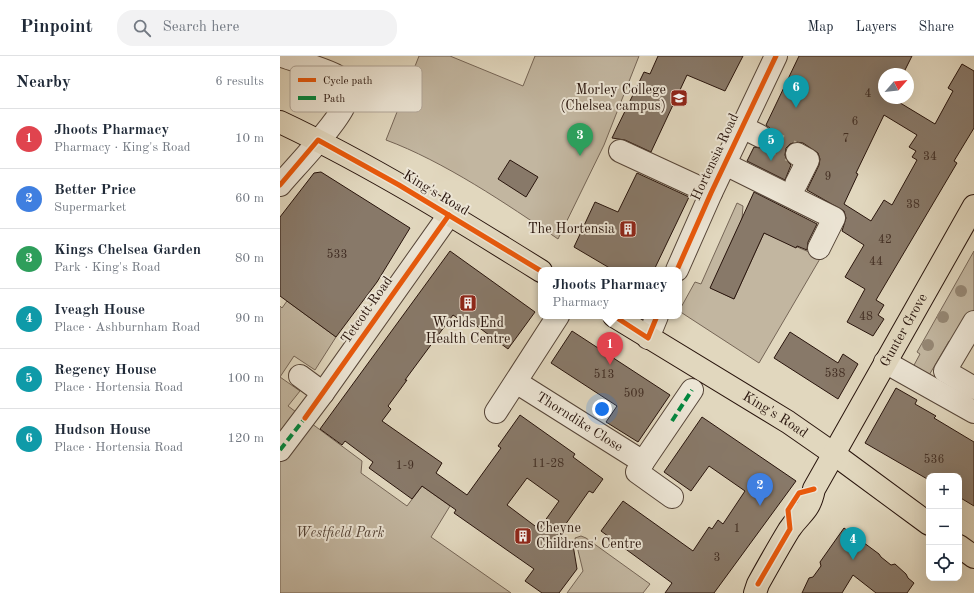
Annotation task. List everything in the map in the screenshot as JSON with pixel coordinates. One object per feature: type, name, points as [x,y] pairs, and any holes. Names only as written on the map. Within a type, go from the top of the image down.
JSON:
[{"type":"main road","name":"King's Road","points":[[280,122],[318,140],[392,181],[538,269]]},
{"type":"main road","name":"Gunter Grove","points":[[753,590],[790,529],[804,515],[811,502],[814,489],[974,206]]},
{"type":"main road","name":"King's Road","points":[[619,319],[788,422],[926,522]]},
{"type":"main road","points":[[962,548],[974,557]]},
{"type":"street","points":[[282,56],[310,66]]},
{"type":"street","name":"Hortensia Road","points":[[678,267],[710,194],[725,164],[751,132],[776,56]]},
{"type":"street","points":[[280,185],[340,112]]},
{"type":"street","points":[[620,151],[710,194]]},
{"type":"street","points":[[796,184],[808,160],[797,154]]},
{"type":"street","points":[[725,164],[834,218],[819,248]]},
{"type":"street","name":"Tetcott Road","points":[[280,450],[323,393],[449,215]]},
{"type":"street","points":[[496,412],[556,319]]},
{"type":"street","points":[[648,338],[656,319]]},
{"type":"street","points":[[974,322],[945,371],[974,388]]},
{"type":"street","points":[[885,362],[974,412]]},
{"type":"street","points":[[300,376],[323,393]]},
{"type":"street","name":"Thorndike Close","points":[[516,382],[643,462]]},
{"type":"street","points":[[672,497],[637,472],[692,390]]},
{"type":"green space","points":[[419,56],[450,56],[523,86],[535,56],[639,56],[604,145],[558,239],[452,171],[430,159],[386,140],[397,112],[422,112],[422,66],[415,66]]},
{"type":"green space","points":[[737,203],[743,206],[742,219],[711,288],[734,299],[764,233],[821,257],[759,363],[682,313],[682,306],[695,282],[701,284]]},
{"type":"green space","points":[[974,251],[974,310],[959,336],[951,342],[949,341],[928,377],[913,367],[920,354],[917,352]]},
{"type":"green space","points":[[287,301],[336,337],[315,370],[294,356],[280,377],[280,306],[282,308]]},
{"type":"green space","name":"Westfield Park","points":[[280,377],[300,391],[288,406],[362,461],[361,473],[407,506],[422,486],[450,506],[431,537],[511,593],[280,593]]},
{"type":"green space","points":[[581,536],[586,538],[650,584],[643,593],[567,593],[583,571],[575,538]]},
{"type":"building","points":[[658,56],[743,56],[725,91],[687,75],[651,152],[625,140],[612,138],[644,72],[650,74]]},
{"type":"building","points":[[799,56],[912,56],[906,68],[878,68],[878,104],[902,104],[935,124],[953,91],[948,88],[962,64],[974,71],[974,128],[954,161],[957,163],[876,300],[884,305],[878,315],[884,319],[873,336],[847,322],[865,289],[845,277],[864,245],[842,231],[846,218],[844,211],[807,190],[819,165],[820,159],[818,153],[803,143],[796,142],[790,144],[786,148],[785,155],[787,161],[791,165],[785,180],[747,161],[754,147],[767,147],[771,141],[771,129],[766,125]],"holes":[[[884,115],[917,135],[909,147],[916,151],[912,157],[917,160],[892,205],[884,200],[871,221],[844,204],[858,174],[856,173]]]},
{"type":"building","points":[[510,160],[538,177],[526,197],[498,179]]},
{"type":"building","points":[[321,172],[410,228],[377,282],[336,337],[280,296],[280,217],[314,173]]},
{"type":"building","name":"The Hortensia","points":[[637,173],[689,197],[655,267],[608,267],[574,247],[595,202],[618,212]]},
{"type":"building","points":[[754,192],[817,224],[808,242],[807,250],[797,246],[796,248],[764,233],[734,299],[710,288]]},
{"type":"building","points":[[450,251],[535,312],[508,349],[462,315],[459,319],[453,315],[405,380],[407,380],[388,406],[391,409],[382,421],[442,463],[436,473],[467,495],[501,448],[498,446],[520,415],[575,454],[573,457],[603,479],[593,493],[589,491],[558,535],[573,545],[577,569],[559,593],[542,593],[525,581],[534,569],[454,513],[456,510],[422,486],[412,499],[369,468],[373,462],[345,441],[342,445],[320,429]],"holes":[[[527,478],[559,501],[539,529],[507,505]]]},
{"type":"building","points":[[572,331],[670,395],[638,442],[606,422],[617,406],[551,363]]},
{"type":"building","points":[[790,332],[838,363],[843,354],[858,364],[838,399],[774,358]]},
{"type":"building","points":[[896,388],[917,400],[915,404],[936,416],[934,418],[974,442],[974,506],[962,499],[962,473],[926,473],[926,478],[865,443]]},
{"type":"building","points":[[702,417],[796,481],[714,593],[665,593],[672,583],[601,531],[623,501],[693,551],[709,527],[712,529],[718,520],[723,524],[745,491],[709,466],[691,491],[664,472]]},
{"type":"building","points":[[844,528],[879,554],[891,565],[895,564],[906,574],[914,583],[907,593],[876,593],[853,575],[842,593],[802,593],[809,578],[813,577],[821,566],[820,562]]},
{"type":"tunnel","points":[[760,136],[797,154]]},
{"type":"marked path","points":[[672,421],[692,390]]},
{"type":"marked path","points":[[280,450],[305,418]]},
{"type":"cycle path","points":[[678,267],[711,193],[776,56]]},
{"type":"cycle path","points":[[280,185],[318,140],[399,185],[538,269]]},
{"type":"cycle path","points":[[305,418],[449,215]]},
{"type":"cycle path","points":[[619,319],[648,338],[656,319]]},
{"type":"cycle path","points":[[758,584],[790,529],[788,510],[799,493],[814,489]]},
{"type":"place","name":"Morley College (Chelsea campus)","points":[[679,98]]},
{"type":"place","name":"Hudson House","points":[[796,108]]},
{"type":"place","name":"Kings Chelsea Garden","points":[[580,156]]},
{"type":"place","name":"Regency House","points":[[771,161]]},
{"type":"place","name":"The Hortensia","points":[[628,229]]},
{"type":"place","name":"Worlds End Health Centre","points":[[468,303]]},
{"type":"place","name":"Jhoots Pharmacy","points":[[610,365]]},
{"type":"place","name":"Better Price","points":[[760,506]]},
{"type":"place","name":"Cheyne Childrens' Centre","points":[[523,536]]},
{"type":"place","name":"Iveagh House","points":[[853,560]]}]
